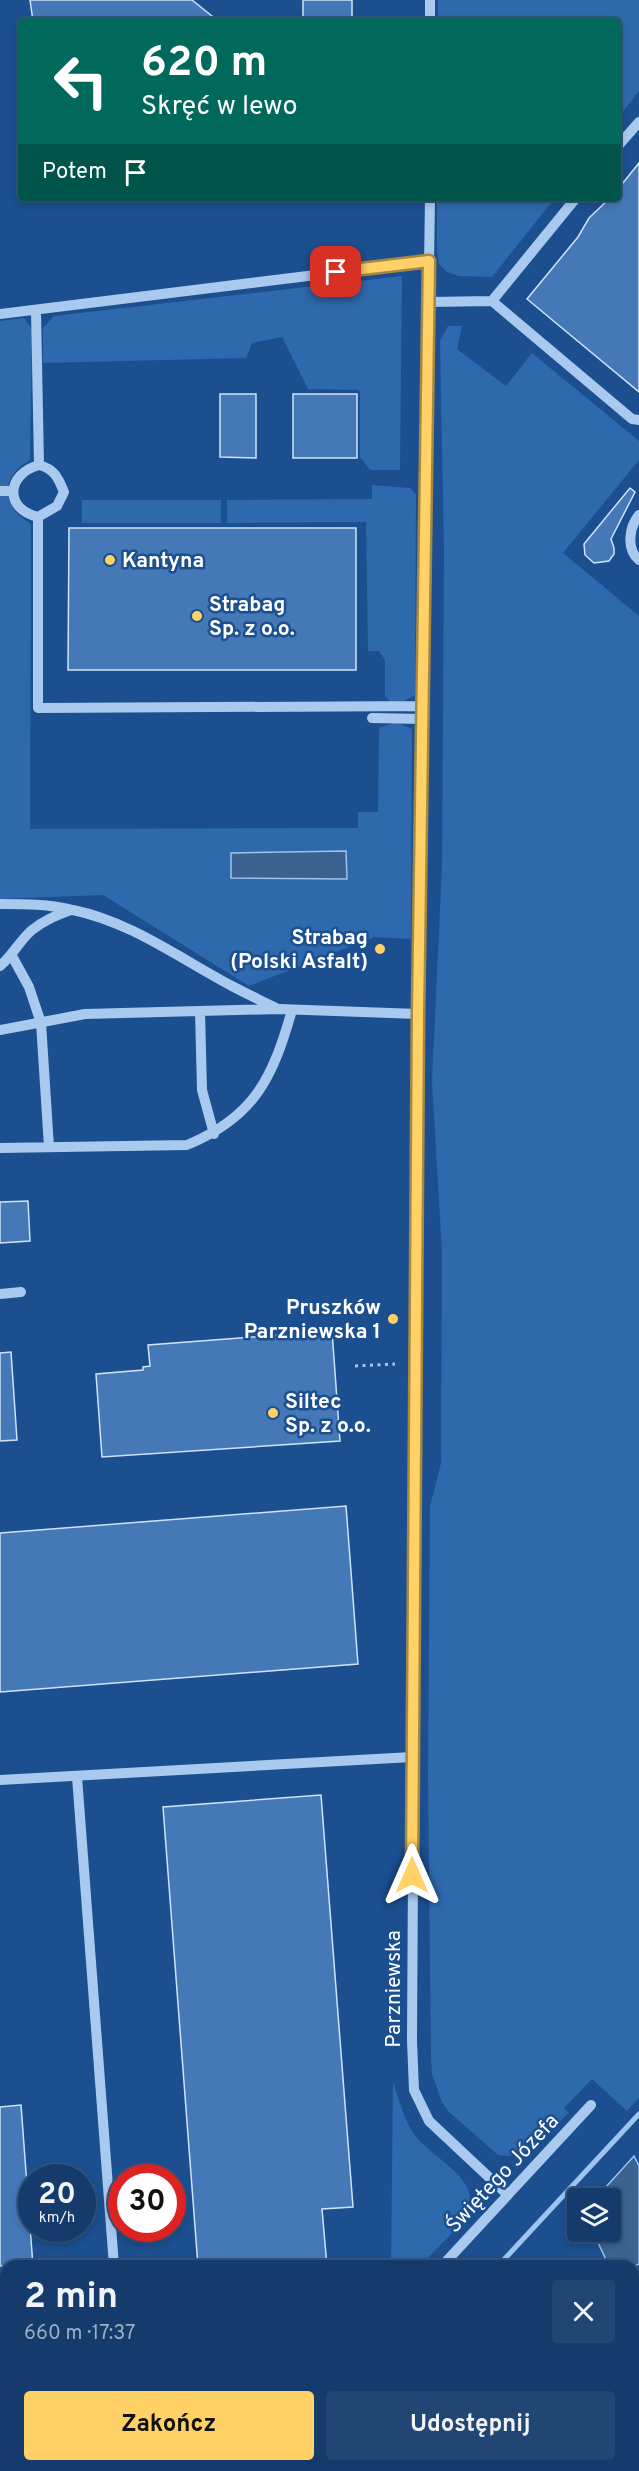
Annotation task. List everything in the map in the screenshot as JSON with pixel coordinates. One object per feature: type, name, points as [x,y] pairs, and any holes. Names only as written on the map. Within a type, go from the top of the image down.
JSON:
[{"type":"street","points":[[430,0],[430,18]]},
{"type":"street","points":[[621,143],[639,122]]},
{"type":"street","name":"Parzniewska","points":[[430,201],[418,1014],[412,2041],[414,2090],[429,2121],[508,2195]]},
{"type":"street","points":[[492,301],[574,201]]},
{"type":"street","points":[[0,307],[0,314],[429,261]]},
{"type":"street","points":[[429,302],[492,301],[632,419],[639,420]]},
{"type":"street","points":[[36,310],[39,465]]},
{"type":"street","points":[[39,465],[51,468],[64,492],[57,506],[38,517],[29,515],[21,509],[14,499],[13,491],[18,475],[27,468],[39,465]]},
{"type":"street","points":[[0,491],[13,491]]},
{"type":"street","points":[[639,515],[635,520],[629,541],[635,557],[639,560]]},
{"type":"street","points":[[38,517],[38,708],[423,706]]},
{"type":"street","points":[[372,718],[423,719]]},
{"type":"street","points":[[0,904],[34,904],[73,909],[103,918],[161,944],[230,985],[279,1009]]},
{"type":"street","points":[[0,966],[12,956],[31,931],[50,918],[73,909]]},
{"type":"street","points":[[12,956],[29,987],[41,1023],[49,1147]]},
{"type":"street","points":[[0,1030],[85,1014],[279,1009],[418,1014]]},
{"type":"street","points":[[0,1148],[187,1145],[214,1134],[232,1121],[254,1098],[271,1075],[281,1050],[292,1010]]},
{"type":"street","points":[[200,1011],[202,1090],[214,1134]]},
{"type":"street","points":[[0,1294],[21,1292]]},
{"type":"street","points":[[0,1780],[412,1756]]},
{"type":"street","points":[[77,1777],[114,2260]]},
{"type":"street","name":"Świętego Józefa","points":[[448,2260],[591,2105]]},
{"type":"path","points":[[355,1366],[395,1364]]},
{"type":"shaded area","points":[[438,0],[639,0],[639,91],[621,114],[621,18],[438,18]]},
{"type":"shaded area","points":[[437,201],[553,201],[492,277],[459,276],[447,272],[439,264]]},
{"type":"shaded area","points":[[402,276],[400,470],[370,470],[360,457],[360,392],[358,390],[308,389],[282,337],[252,343],[246,358],[43,363],[43,328],[54,316]]},
{"type":"shaded area","points":[[24,318],[32,329],[30,460],[13,475],[8,492],[14,509],[31,524],[30,829],[358,828],[358,812],[378,812],[379,728],[396,722],[412,729],[411,939],[375,937],[249,986],[103,895],[0,899],[0,321]]},
{"type":"shaded area","points":[[448,326],[462,326],[457,349],[506,386],[532,353],[639,441],[639,460],[563,553],[639,616],[639,2098],[627,2111],[592,2079],[564,2108],[569,2113],[525,2152],[511,2156],[498,2155],[449,2112],[442,2102],[432,2074],[431,2057],[428,1777],[430,1506],[441,1463],[442,1252],[432,1081],[442,867],[444,551],[440,341]]},
{"type":"shaded area","points":[[372,485],[410,488],[416,494],[415,695],[395,706],[385,696],[385,660],[379,651],[368,651],[366,522],[227,523],[227,500],[372,499]]},
{"type":"shaded area","points":[[82,500],[221,500],[221,523],[82,523]]},
{"type":"shaded area","points":[[346,851],[347,879],[231,878],[231,853]]},
{"type":"shaded area","points":[[393,2082],[414,2134],[456,2173],[465,2183],[470,2194],[469,2207],[463,2222],[426,2260],[391,2260]]},
{"type":"shaded area","points":[[634,2156],[639,2166],[639,2260],[606,2260],[598,2242],[621,2242],[621,2188],[605,2188]]},
{"type":"building","points":[[30,0],[192,0],[214,18],[33,18]]},
{"type":"building","points":[[303,0],[352,0],[352,18],[303,18]]},
{"type":"building","points":[[639,163],[639,392],[527,299],[578,237],[589,218],[607,201],[621,201],[621,185]]},
{"type":"building","points":[[220,394],[256,394],[256,458],[220,457]]},
{"type":"building","points":[[293,394],[357,394],[357,458],[293,458]]},
{"type":"building","points":[[630,488],[635,492],[611,539],[614,554],[609,561],[594,563],[585,555],[584,544]]},
{"type":"building","points":[[69,528],[356,528],[356,670],[68,670]]},
{"type":"building","points":[[28,1201],[30,1241],[0,1243],[0,1202]]},
{"type":"building","points":[[332,1331],[340,1441],[102,1457],[96,1374],[143,1370],[143,1367],[150,1366],[148,1345]]},
{"type":"building","points":[[11,1352],[17,1440],[0,1441],[0,1353]]},
{"type":"building","points":[[346,1506],[358,1664],[0,1692],[0,1533]]},
{"type":"building","points":[[321,1795],[353,2207],[322,2209],[326,2260],[198,2260],[163,1807]]},
{"type":"building","points":[[21,2105],[25,2164],[18,2164],[18,2242],[31,2242],[33,2260],[0,2260],[0,2107]]},
{"type":"waterway","points":[[504,2260],[639,2114]]},
{"type":"place","name":"Kantyna","points":[[110,560]]},
{"type":"place","name":"Strabag Sp. z o.o.","points":[[197,616]]},
{"type":"place","name":"Strabag (Polski Asfalt)","points":[[380,949]]},
{"type":"place","name":"Pruszków Parzniewska 1","points":[[393,1319]]},
{"type":"place","name":"Siltec Sp. z o.o.","points":[[273,1413]]},
{"type":"route","points":[[336,272],[429,261],[418,1014],[412,1875]]}]
